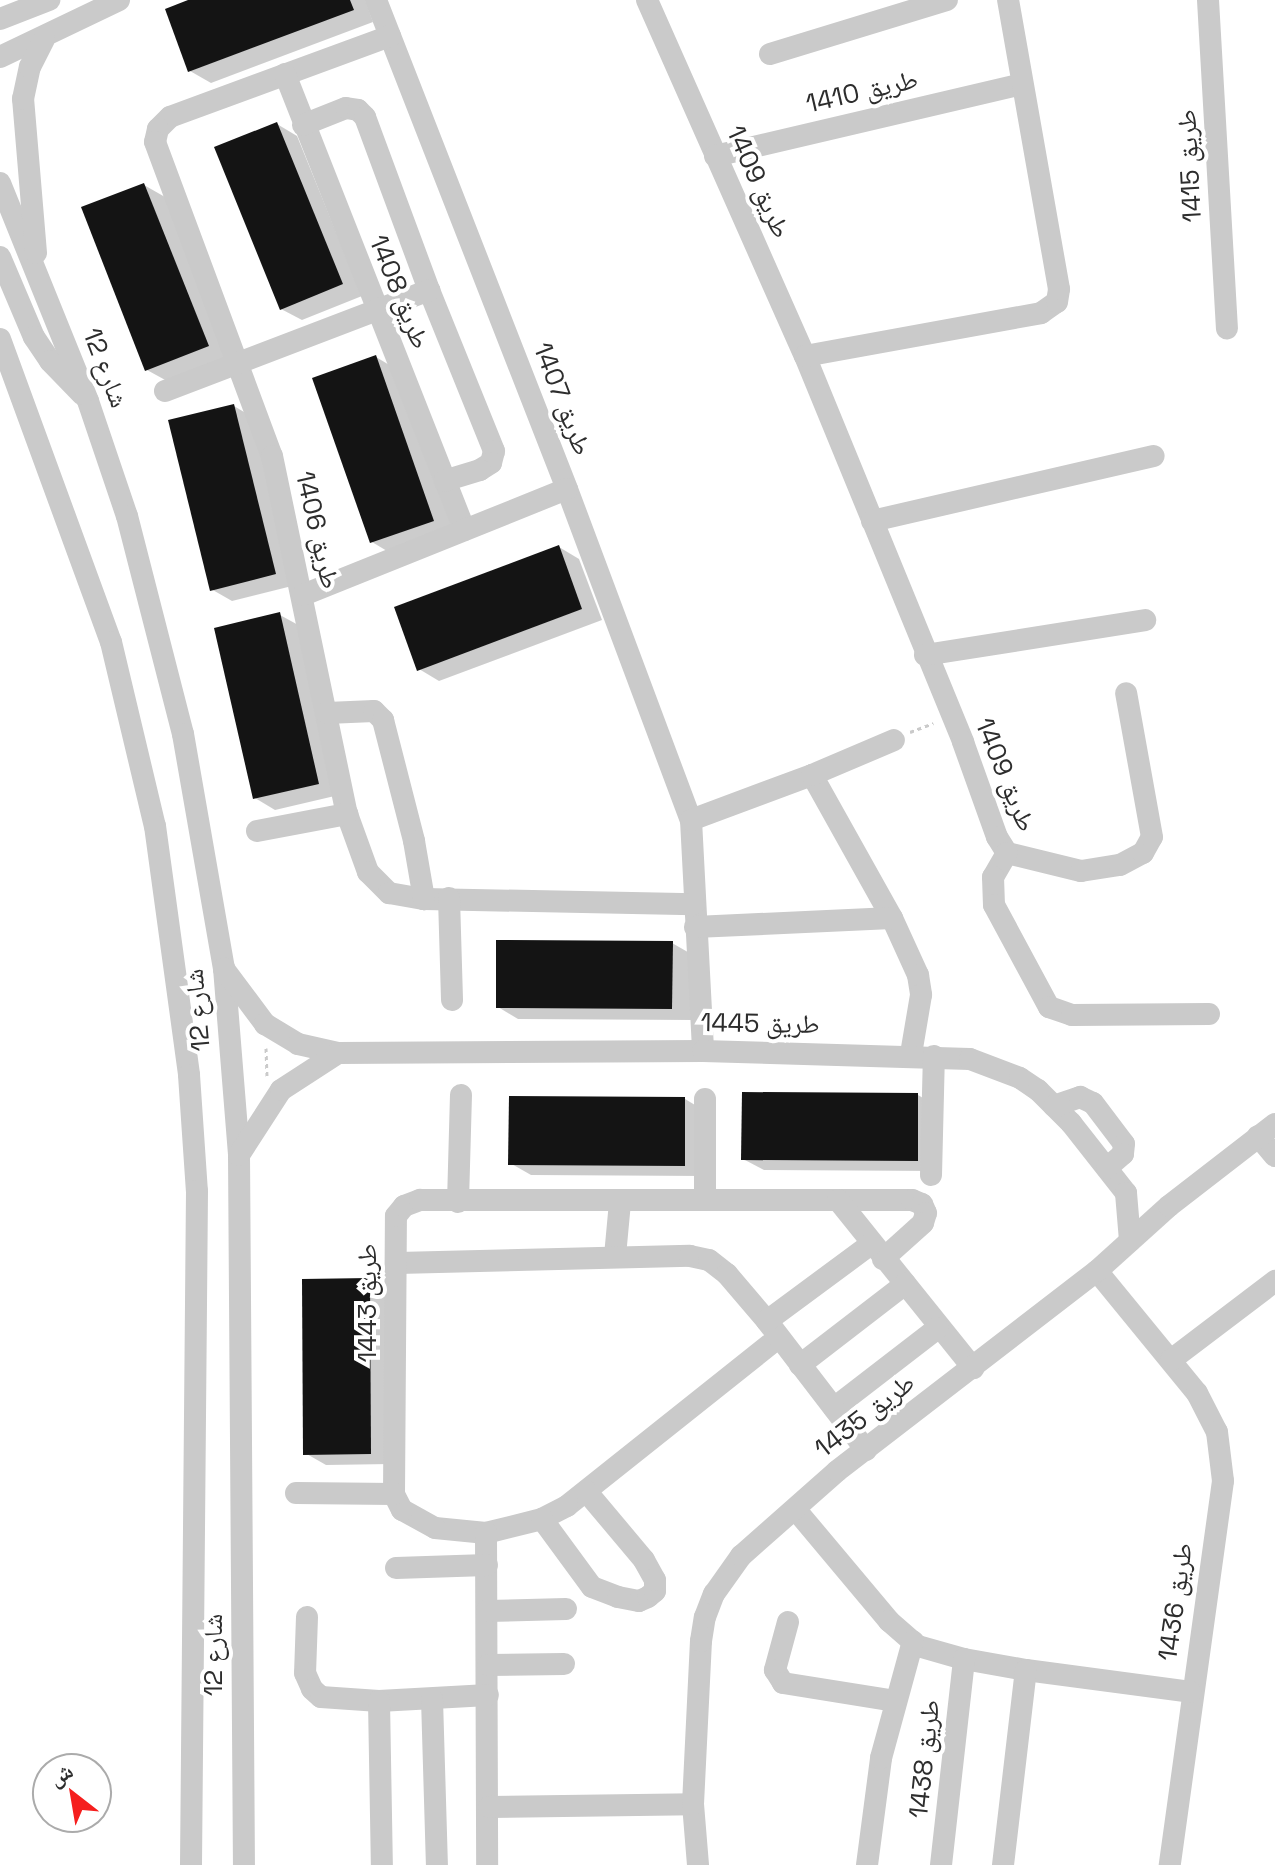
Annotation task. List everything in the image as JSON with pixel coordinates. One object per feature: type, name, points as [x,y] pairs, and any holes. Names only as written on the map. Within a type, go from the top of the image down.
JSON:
[{"type":"street","points":[[0,19],[49,0]]},
{"type":"street","points":[[0,57],[44,39],[119,0]]},
{"type":"street","name":"طريق 1407","points":[[376,0],[567,489],[691,820],[703,1051]]},
{"type":"street","name":"طريق 1409","points":[[647,0],[805,356],[1001,846],[1007,853],[1081,871],[1120,865],[1143,853],[1152,837],[1126,693]]},
{"type":"street","points":[[770,54],[947,0]]},
{"type":"street","points":[[805,356],[1053,307],[1059,289],[1008,0]]},
{"type":"street","name":"طريق 1415","points":[[1208,0],[1227,328]]},
{"type":"street","name":"طريق 1406","points":[[390,36],[170,117],[158,129],[155,142],[240,363],[272,456],[347,814],[368,872],[389,893],[424,899],[449,898],[695,916]]},
{"type":"street","points":[[38,274],[23,99],[30,67],[44,39]]},
{"type":"street","name":"طريق 1408","points":[[285,74],[465,530]]},
{"type":"street","name":"طريق 1410","points":[[715,156],[1021,84]]},
{"type":"street","points":[[303,125],[346,108],[358,110],[365,117],[429,290],[494,451],[491,463],[480,470],[445,481]]},
{"type":"street","name":"شارع 12","points":[[0,183],[88,401],[127,516],[167,663],[207,857],[224,968],[239,1155],[244,1865]]},
{"type":"street","points":[[0,257],[34,337],[50,361],[88,401]]},
{"type":"street","points":[[165,391],[429,290]]},
{"type":"street","name":"شارع 12","points":[[0,339],[111,642],[155,826],[189,1075],[197,1247],[191,1865]]},
{"type":"street","points":[[872,521],[1154,456]]},
{"type":"street","points":[[303,595],[567,489]]},
{"type":"street","points":[[925,655],[1145,620]]},
{"type":"street","points":[[327,713],[374,711],[383,720],[414,841],[424,899]]},
{"type":"street","points":[[691,820],[812,775],[894,740]]},
{"type":"street","points":[[812,775],[892,918],[914,965],[921,995],[931,1175]]},
{"type":"street","points":[[257,831],[347,814]]},
{"type":"street","points":[[1007,853],[993,877],[994,905],[1049,1007],[1072,1015],[1209,1014]]},
{"type":"street","points":[[449,898],[452,1000]]},
{"type":"street","points":[[695,916],[892,918]]},
{"type":"street","name":"طريق 1445","points":[[224,968],[265,1024],[298,1044],[338,1053],[703,1051],[922,1055],[970,1059],[1020,1078],[1054,1106],[1126,1193]]},
{"type":"street","name":"طريق 1445","points":[[239,1155],[268,1105],[295,1078],[338,1053]]},
{"type":"street","points":[[458,1202],[461,1095]]},
{"type":"street","points":[[1054,1106],[1080,1097],[1093,1103],[1124,1144],[1123,1154],[1107,1168]]},
{"type":"street","points":[[705,1099],[705,1200]]},
{"type":"street","points":[[1266,1130],[1275,1156]]},
{"type":"street","name":"طريق 1435","points":[[698,1865],[693,1804],[705,1617],[714,1594],[741,1556],[866,1450],[1097,1271],[1169,1206],[1266,1130]]},
{"type":"street","points":[[1130,1241],[1126,1193],[1169,1206]]},
{"type":"street","name":"طريق 1443","points":[[394,1494],[396,1216],[404,1206],[420,1200],[912,1200],[922,1204],[926,1213],[923,1223],[877,1251]]},
{"type":"street","points":[[838,1200],[973,1368]]},
{"type":"street","points":[[615,1256],[620,1202]]},
{"type":"street","points":[[296,1493],[394,1494],[402,1510],[414,1520],[435,1528],[486,1533],[542,1519],[586,1491],[773,1329],[877,1251]]},
{"type":"street","points":[[398,1263],[615,1256],[690,1256],[709,1260],[727,1274],[773,1329],[866,1450]]},
{"type":"street","name":"طريق 1436","points":[[1097,1271],[1197,1393],[1217,1432],[1223,1481],[1191,1692],[1170,1865]]},
{"type":"street","points":[[1171,1360],[1275,1281]]},
{"type":"street","points":[[800,1365],[905,1284]]},
{"type":"street","points":[[834,1408],[938,1328]]},
{"type":"street","points":[[542,1519],[592,1587],[639,1601],[648,1597],[655,1591],[655,1580],[644,1560],[586,1491]]},
{"type":"street","points":[[796,1510],[889,1621],[918,1646],[964,1659],[1026,1670],[1191,1692]]},
{"type":"street","points":[[486,1533],[487,1865]]},
{"type":"street","points":[[396,1568],[487,1565]]},
{"type":"street","points":[[487,1611],[566,1609]]},
{"type":"street","points":[[307,1617],[305,1673],[312,1689],[321,1697],[379,1701],[488,1695]]},
{"type":"street","name":"طريق 1438","points":[[788,1622],[775,1670],[783,1683],[895,1701]]},
{"type":"street","name":"طريق 1438","points":[[867,1865],[881,1758],[913,1641]]},
{"type":"street","name":"طريق 1438","points":[[941,1865],[964,1659]]},
{"type":"street","points":[[488,1665],[564,1664]]},
{"type":"street","points":[[1003,1865],[1026,1670]]},
{"type":"street","points":[[432,1699],[437,1865]]},
{"type":"street","points":[[379,1701],[382,1865]]},
{"type":"street","points":[[489,1807],[693,1804]]},
{"type":"path","points":[[894,740],[951,715]]},
{"type":"path","points":[[265,1024],[268,1105]]},
{"type":"building","points":[[188,0],[350,0],[354,10],[188,72],[165,9]]},
{"type":"building","points":[[277,122],[343,284],[280,310],[214,147]]},
{"type":"building","points":[[144,183],[209,346],[145,371],[81,207]]},
{"type":"building","points":[[376,355],[434,521],[370,543],[312,378]]},
{"type":"building","points":[[234,404],[276,574],[210,591],[168,420]]},
{"type":"building","points":[[559,545],[582,609],[417,671],[394,607]]},
{"type":"building","points":[[280,612],[319,784],[253,799],[214,628]]},
{"type":"building","points":[[496,940],[673,941],[672,1009],[496,1008]]},
{"type":"building","points":[[742,1092],[918,1093],[918,1161],[741,1160]]},
{"type":"building","points":[[509,1096],[685,1097],[685,1166],[508,1165]]},
{"type":"building","points":[[370,1278],[371,1454],[303,1455],[302,1279]]}]
